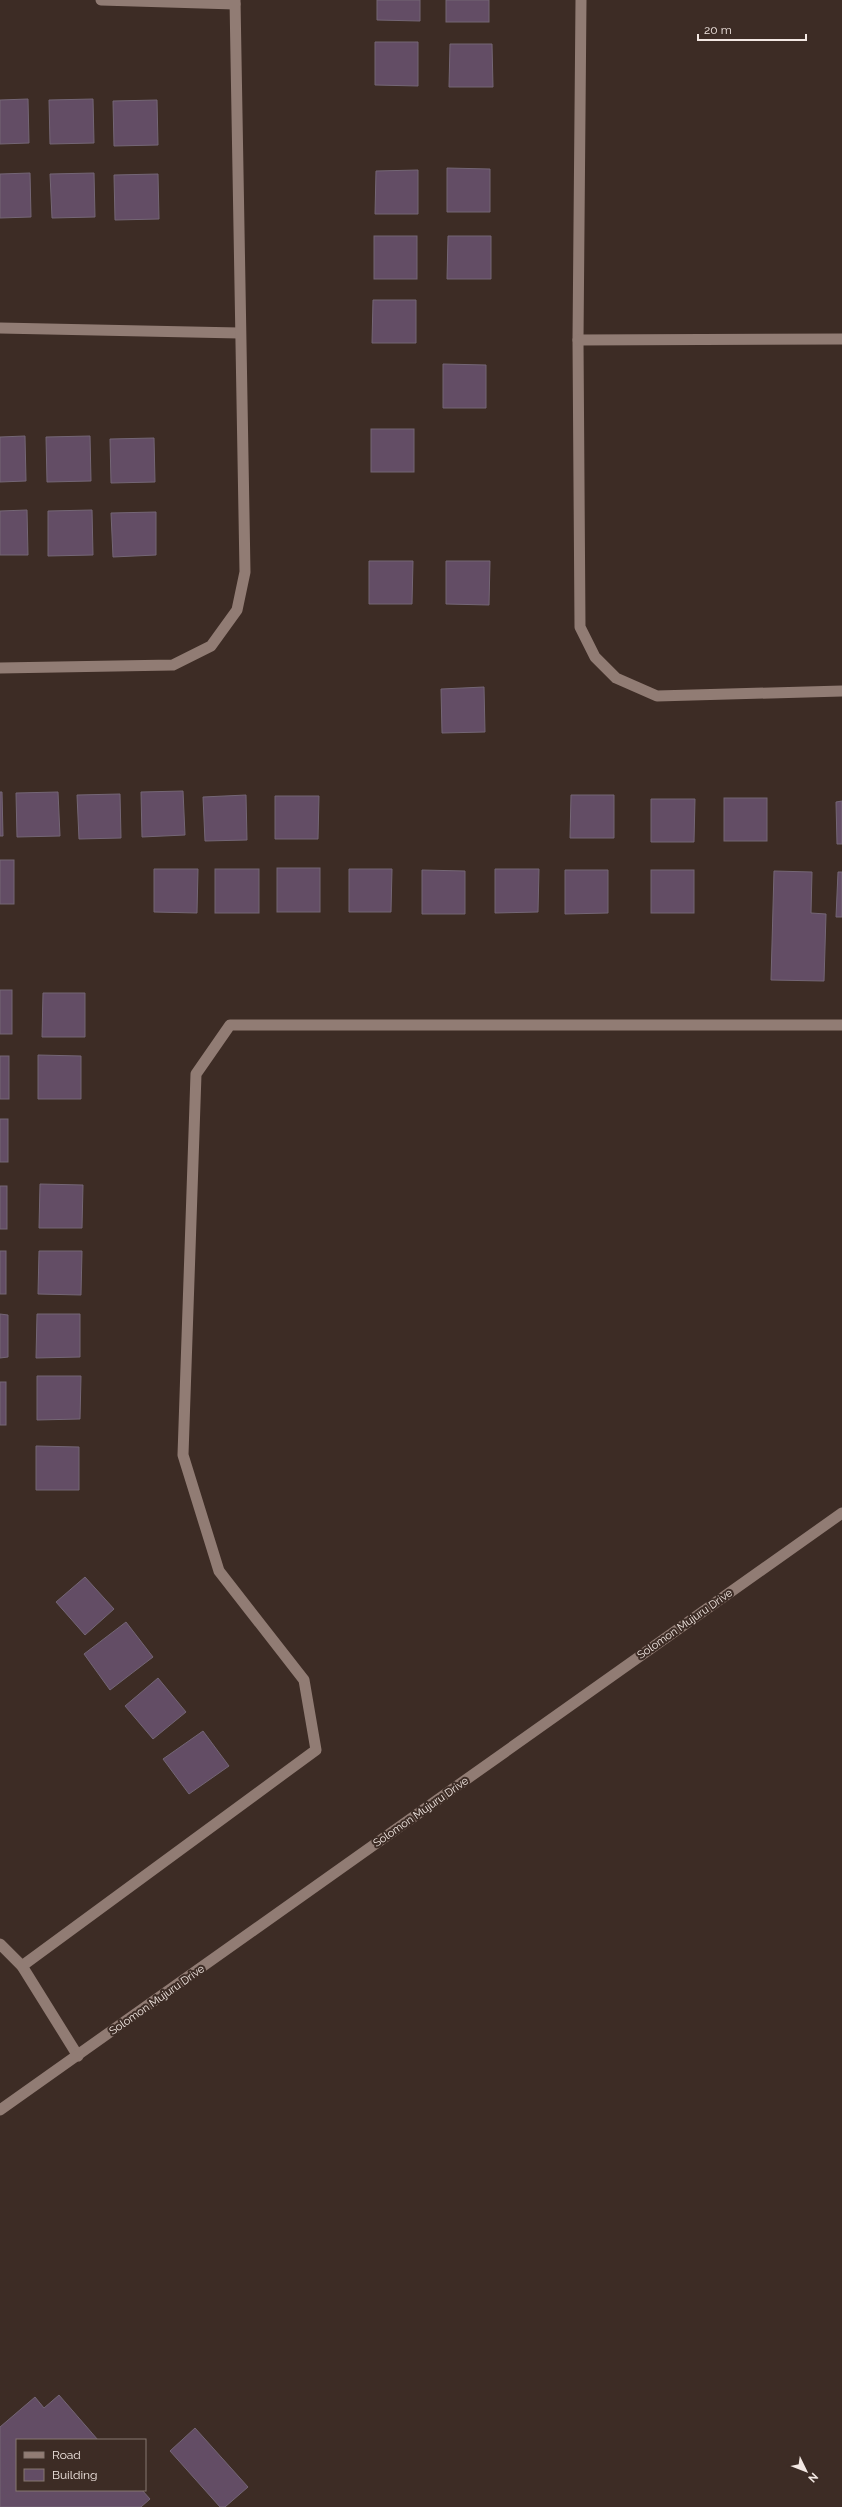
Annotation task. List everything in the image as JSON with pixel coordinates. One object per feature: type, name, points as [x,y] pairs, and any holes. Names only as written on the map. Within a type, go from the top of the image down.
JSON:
[{"type":"street","points":[[0,668],[173,665],[211,646],[237,610],[245,572],[239,333],[235,2],[101,0]]},
{"type":"street","points":[[580,0],[578,340],[580,627],[596,657],[616,678],[657,696],[842,691]]},
{"type":"street","points":[[0,328],[239,333]]},
{"type":"street","points":[[578,340],[842,338]]},
{"type":"street","points":[[22,1966],[316,1750],[304,1680],[219,1571],[183,1455],[196,1074],[230,1025],[842,1024]]},
{"type":"street","name":"Solomon Mujuru Drive","points":[[0,2110],[842,1513]]},
{"type":"street","points":[[0,1944],[22,1966],[78,2056]]},
{"type":"building","points":[[377,0],[420,0],[420,21],[377,20]]},
{"type":"building","points":[[446,0],[489,0],[489,22],[446,22]]},
{"type":"building","points":[[375,42],[418,42],[418,86],[375,85]]},
{"type":"building","points":[[450,44],[492,44],[493,87],[449,87]]},
{"type":"building","points":[[28,99],[29,143],[0,144],[0,100]]},
{"type":"building","points":[[93,99],[94,143],[50,144],[49,100]]},
{"type":"building","points":[[157,100],[158,145],[114,146],[113,101]]},
{"type":"building","points":[[447,168],[490,169],[490,212],[447,212]]},
{"type":"building","points":[[418,170],[418,214],[375,214],[376,171]]},
{"type":"building","points":[[30,173],[31,217],[0,218],[0,174]]},
{"type":"building","points":[[94,173],[95,217],[52,218],[50,174]]},
{"type":"building","points":[[158,174],[159,219],[115,220],[114,175]]},
{"type":"building","points":[[374,236],[417,236],[417,279],[374,279]]},
{"type":"building","points":[[448,236],[491,236],[491,279],[447,279]]},
{"type":"building","points":[[373,300],[416,300],[416,343],[372,343]]},
{"type":"building","points":[[443,364],[486,365],[486,408],[443,408]]},
{"type":"building","points":[[371,429],[414,429],[414,472],[371,472]]},
{"type":"building","points":[[25,436],[26,481],[0,482],[0,437]]},
{"type":"building","points":[[90,436],[91,481],[47,482],[46,437]]},
{"type":"building","points":[[154,438],[155,482],[111,483],[110,439]]},
{"type":"building","points":[[27,510],[28,555],[0,555],[0,511]]},
{"type":"building","points":[[92,510],[93,555],[48,556],[48,511]]},
{"type":"building","points":[[156,512],[156,555],[113,557],[111,513]]},
{"type":"building","points":[[369,561],[413,561],[412,604],[369,604]]},
{"type":"building","points":[[446,561],[490,561],[489,605],[446,604]]},
{"type":"building","points":[[484,687],[485,732],[442,733],[441,689]]},
{"type":"building","points":[[183,791],[185,835],[142,837],[141,792]]},
{"type":"building","points":[[0,792],[2,792],[3,836],[0,836]]},
{"type":"building","points":[[58,792],[60,836],[17,837],[16,793]]},
{"type":"building","points":[[120,794],[121,838],[79,839],[77,795]]},
{"type":"building","points":[[246,795],[247,840],[205,841],[203,797]]},
{"type":"building","points":[[571,795],[614,795],[614,838],[570,838]]},
{"type":"building","points":[[275,796],[319,796],[318,839],[275,839]]},
{"type":"building","points":[[724,798],[767,798],[767,841],[724,841]]},
{"type":"building","points":[[651,799],[695,799],[694,842],[651,842]]},
{"type":"building","points":[[842,801],[842,844],[837,844],[836,802]]},
{"type":"building","points":[[0,860],[14,860],[14,904],[0,904]]},
{"type":"building","points":[[277,868],[320,868],[320,912],[277,912]]},
{"type":"building","points":[[154,869],[198,869],[197,913],[154,912]]},
{"type":"building","points":[[215,869],[259,869],[259,913],[215,913]]},
{"type":"building","points":[[349,869],[392,869],[391,912],[349,912]]},
{"type":"building","points":[[495,869],[539,869],[538,912],[495,913]]},
{"type":"building","points":[[422,870],[465,871],[465,914],[422,914]]},
{"type":"building","points":[[565,870],[608,870],[608,913],[565,914]]},
{"type":"building","points":[[651,870],[694,870],[694,913],[651,913]]},
{"type":"building","points":[[774,871],[812,872],[811,913],[826,914],[824,981],[771,980]]},
{"type":"building","points":[[838,872],[842,872],[842,917],[836,917]]},
{"type":"building","points":[[0,990],[12,990],[12,1034],[0,1034]]},
{"type":"building","points":[[43,993],[85,993],[85,1037],[42,1037]]},
{"type":"building","points":[[38,1055],[81,1056],[81,1099],[38,1099]]},
{"type":"building","points":[[0,1056],[9,1056],[9,1099],[0,1099]]},
{"type":"building","points":[[0,1119],[8,1119],[8,1162],[0,1162]]},
{"type":"building","points":[[40,1184],[83,1185],[82,1228],[39,1228]]},
{"type":"building","points":[[0,1186],[7,1186],[7,1229],[0,1229]]},
{"type":"building","points":[[0,1251],[6,1251],[6,1294],[0,1294]]},
{"type":"building","points":[[39,1251],[82,1251],[81,1295],[38,1294]]},
{"type":"building","points":[[0,1314],[8,1315],[8,1357],[0,1358]]},
{"type":"building","points":[[37,1314],[80,1314],[80,1357],[36,1358]]},
{"type":"building","points":[[37,1376],[81,1376],[80,1419],[37,1420]]},
{"type":"building","points":[[0,1382],[6,1382],[6,1425],[0,1425]]},
{"type":"building","points":[[36,1446],[79,1447],[79,1490],[36,1490]]},
{"type":"building","points":[[85,1577],[114,1609],[85,1635],[56,1602]]},
{"type":"building","points":[[126,1622],[153,1657],[110,1690],[84,1654]]},
{"type":"building","points":[[158,1678],[186,1712],[153,1739],[125,1706]]},
{"type":"building","points":[[203,1731],[229,1766],[189,1794],[163,1759]]},
{"type":"building","points":[[59,2395],[97,2439],[16,2439],[16,2491],[143,2491],[150,2499],[141,2507],[0,2507],[0,2427],[35,2397],[44,2408]]},
{"type":"building","points":[[195,2428],[248,2487],[225,2507],[220,2507],[170,2451]]}]
